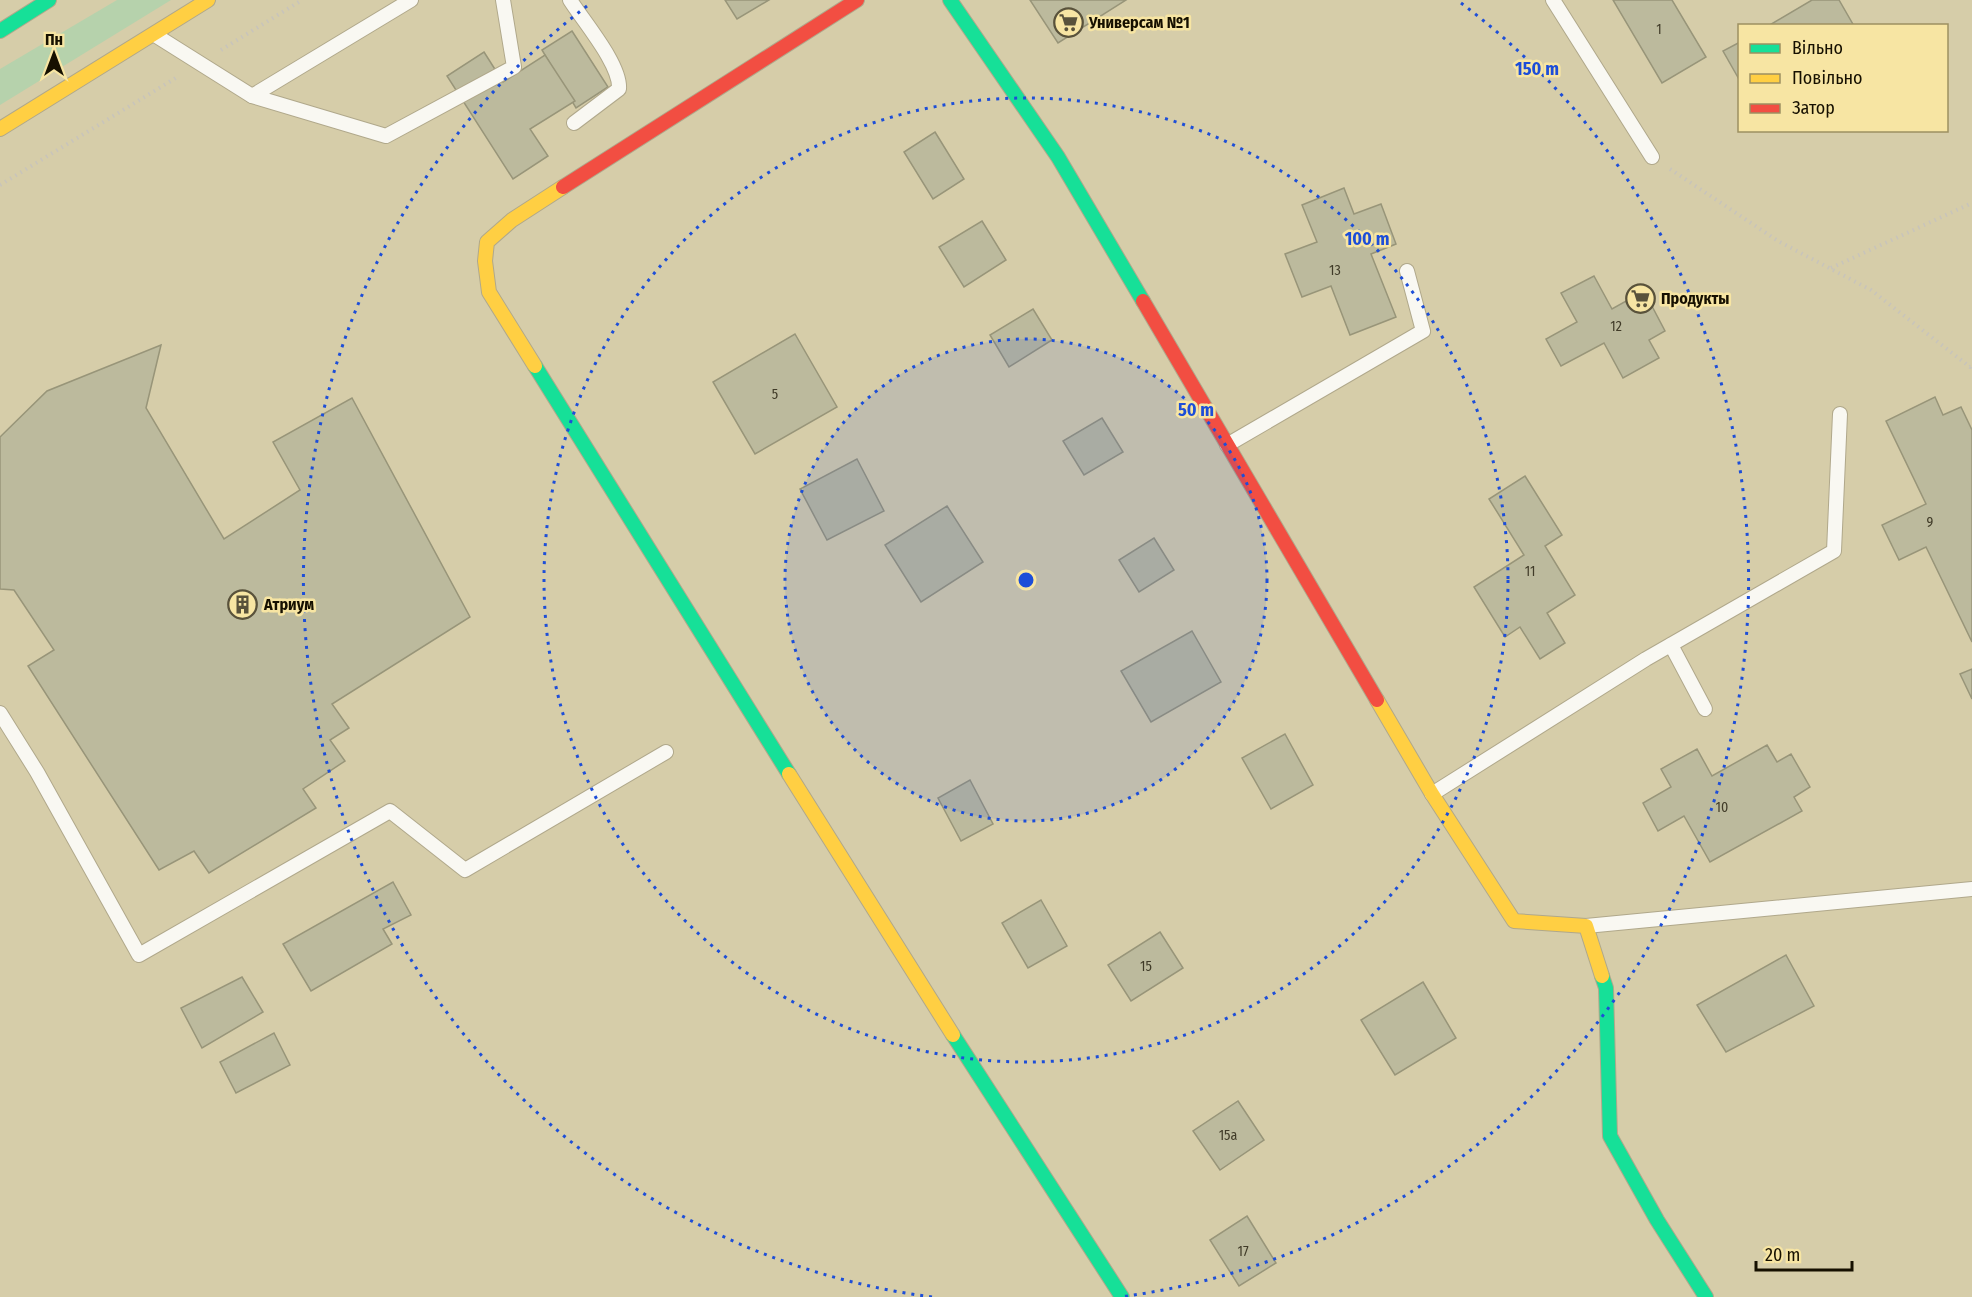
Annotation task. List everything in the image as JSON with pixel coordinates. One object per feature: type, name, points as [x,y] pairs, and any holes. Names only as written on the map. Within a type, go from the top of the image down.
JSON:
[{"type":"street","points":[[0,31],[49,0]]},
{"type":"street","points":[[0,129],[208,0]]},
{"type":"street","points":[[857,0],[512,220],[487,242],[485,261],[489,292],[890,937],[1122,1297]]},
{"type":"street","points":[[950,0],[1059,158],[1225,446],[1432,794],[1514,921],[1587,926],[1606,988],[1610,1136],[1657,1220],[1706,1297]]},
{"type":"lane","points":[[252,96],[411,0]]},
{"type":"lane","points":[[153,34],[252,96],[386,136],[514,67],[503,0]]},
{"type":"lane","points":[[570,0],[614,68],[620,82],[619,89],[573,123]]},
{"type":"lane","points":[[1553,0],[1652,157]]},
{"type":"lane","points":[[1225,446],[1423,330],[1407,271]]},
{"type":"lane","points":[[1432,794],[1671,645],[1834,551],[1840,414]]},
{"type":"lane","points":[[1671,645],[1704,709]]},
{"type":"lane","points":[[0,713],[37,772],[139,955],[390,811],[465,870],[666,752]]},
{"type":"lane","points":[[1587,926],[1972,889]]},
{"type":"path","points":[[0,185],[302,0]]},
{"type":"path","points":[[1652,157],[1778,240],[1870,290],[1970,368],[1972,365]]},
{"type":"path","points":[[1830,268],[1972,203]]},
{"type":"green space","points":[[117,0],[171,0],[0,105],[0,69]]},
{"type":"building","points":[[725,0],[769,0],[737,19]]},
{"type":"building","name":"Универсам №1","points":[[1030,0],[1126,0],[1058,43]]},
{"type":"building","points":[[1613,0],[1672,0],[1706,57],[1662,83]]},
{"type":"building","points":[[1812,0],[1839,0],[1853,24],[1771,24]]},
{"type":"building","points":[[572,31],[608,87],[576,108],[542,50]]},
{"type":"building","points":[[1738,43],[1738,77],[1723,51]]},
{"type":"building","points":[[484,52],[503,82],[545,55],[575,101],[530,129],[548,156],[513,179],[447,76]]},
{"type":"building","points":[[935,132],[964,179],[933,199],[904,152]]},
{"type":"building","points":[[1344,188],[1354,214],[1381,204],[1396,244],[1371,254],[1396,317],[1350,335],[1331,286],[1302,297],[1285,254],[1317,242],[1302,205]]},
{"type":"building","points":[[982,221],[1006,260],[964,287],[939,247]]},
{"type":"building","points":[[1594,276],[1612,309],[1644,291],[1665,331],[1649,340],[1659,358],[1623,378],[1604,343],[1561,366],[1546,339],[1577,322],[1561,293]]},
{"type":"building","points":[[1033,309],[1052,340],[1009,367],[990,335]]},
{"type":"building","points":[[795,334],[837,407],[755,454],[713,382]]},
{"type":"building","name":"Атриум","points":[[161,345],[146,408],[224,539],[300,490],[273,442],[352,398],[470,617],[332,704],[349,728],[330,740],[345,761],[303,789],[316,808],[209,873],[194,851],[159,870],[28,666],[54,650],[14,590],[0,589],[0,437],[47,391]]},
{"type":"building","points":[[1935,397],[1943,415],[1961,407],[1972,430],[1972,642],[1926,547],[1899,560],[1882,525],[1926,504],[1886,421]]},
{"type":"building","points":[[1102,418],[1123,452],[1084,475],[1063,441]]},
{"type":"building","points":[[857,459],[884,511],[827,540],[800,489]]},
{"type":"building","points":[[1525,476],[1562,535],[1545,546],[1575,595],[1547,613],[1565,643],[1540,659],[1520,627],[1505,637],[1474,587],[1524,555],[1489,499]]},
{"type":"building","points":[[947,506],[983,562],[921,602],[885,545]]},
{"type":"building","points":[[1154,538],[1174,570],[1139,592],[1119,560]]},
{"type":"building","points":[[1192,631],[1221,682],[1151,722],[1121,671]]},
{"type":"building","points":[[1972,669],[1972,699],[1960,674]]},
{"type":"building","points":[[1285,734],[1313,785],[1271,809],[1242,758]]},
{"type":"building","points":[[1767,745],[1777,762],[1791,754],[1810,787],[1794,797],[1802,811],[1710,862],[1684,816],[1658,831],[1643,803],[1671,787],[1661,769],[1697,749],[1712,776]]},
{"type":"building","points":[[970,780],[993,824],[961,841],[938,798]]},
{"type":"building","points":[[393,882],[411,915],[383,929],[392,944],[311,991],[283,944]]},
{"type":"building","points":[[1041,900],[1067,946],[1028,968],[1002,923]]},
{"type":"building","points":[[1160,932],[1183,968],[1131,1001],[1108,965]]},
{"type":"building","points":[[1786,955],[1814,1006],[1726,1052],[1697,1005]]},
{"type":"building","points":[[242,977],[263,1012],[202,1048],[181,1008]]},
{"type":"building","points":[[1423,982],[1456,1038],[1395,1075],[1361,1020]]},
{"type":"building","points":[[274,1033],[290,1065],[236,1093],[220,1062]]},
{"type":"building","points":[[1238,1101],[1264,1140],[1220,1170],[1193,1131]]},
{"type":"building","points":[[1247,1216],[1276,1263],[1239,1286],[1210,1240]]},
{"type":"traffic: fast","points":[[0,31],[49,0]]},
{"type":"traffic: fast","points":[[950,0],[1058,157],[1143,301]]},
{"type":"traffic: fast","points":[[535,366],[789,774]]},
{"type":"traffic: fast","points":[[1602,976],[1606,988],[1610,1136],[1657,1220],[1706,1297]]},
{"type":"traffic: fast","points":[[953,1035],[1122,1297]]},
{"type":"traffic: slow","points":[[0,129],[208,0]]},
{"type":"traffic: slow","points":[[535,366],[489,292],[485,261],[487,242],[512,220],[563,187]]},
{"type":"traffic: slow","points":[[1377,700],[1432,794],[1514,921],[1586,926],[1602,976]]},
{"type":"traffic: slow","points":[[789,774],[953,1035]]},
{"type":"traffic: jam","points":[[563,187],[857,0]]},
{"type":"traffic: jam","points":[[1143,301],[1377,700]]},
{"type":"place","name":"Универсам №1","points":[[1068,22]]},
{"type":"place","name":"Продукты","points":[[1640,298]]},
{"type":"place","name":"Атриум","points":[[243,604]]}]
